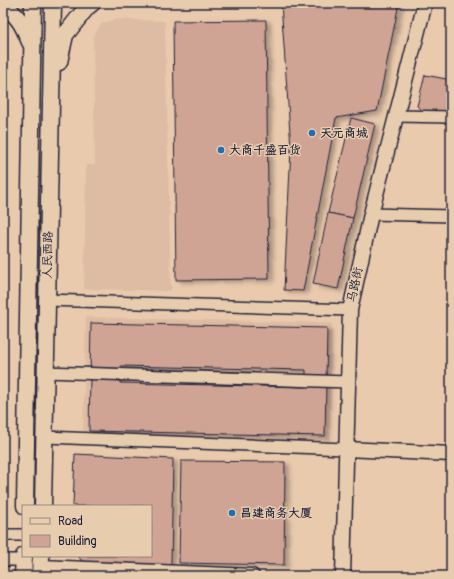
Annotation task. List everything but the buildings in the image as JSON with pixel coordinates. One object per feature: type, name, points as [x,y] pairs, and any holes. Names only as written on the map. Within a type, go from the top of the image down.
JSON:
[{"type":"main road","name":"人民西路","points":[[25,505],[33,3]]},
{"type":"main road","name":"人民西路","points":[[43,505],[54,3]]},
{"type":"main road","points":[[51,93],[65,36],[87,7],[92,3]]},
{"type":"main road","points":[[3,6],[10,10],[22,24],[33,47]]},
{"type":"street","name":"马路街","points":[[343,576],[350,310],[371,214],[425,3]]},
{"type":"street","points":[[396,116],[451,117]]},
{"type":"street","points":[[371,214],[451,216]]},
{"type":"street","points":[[47,300],[350,310]]},
{"type":"street","points":[[45,372],[348,382]]},
{"type":"street","points":[[45,437],[451,454]]},
{"type":"street","points":[[3,535],[22,535]]},
{"type":"street","points":[[3,560],[23,564]]},
{"type":"street","points":[[41,566],[252,576]]},
{"type":"shaded area","points":[[115,19],[165,21],[171,291],[84,289],[86,165],[95,165],[93,37],[101,24]]},
{"type":"shaded area","points":[[86,317],[332,323],[330,443],[83,433]]},
{"type":"place","name":"天元商城","points":[[312,133]]},
{"type":"place","name":"大商千盛百货","points":[[221,150]]},
{"type":"place","name":"昌建商务大厦","points":[[232,513]]}]
